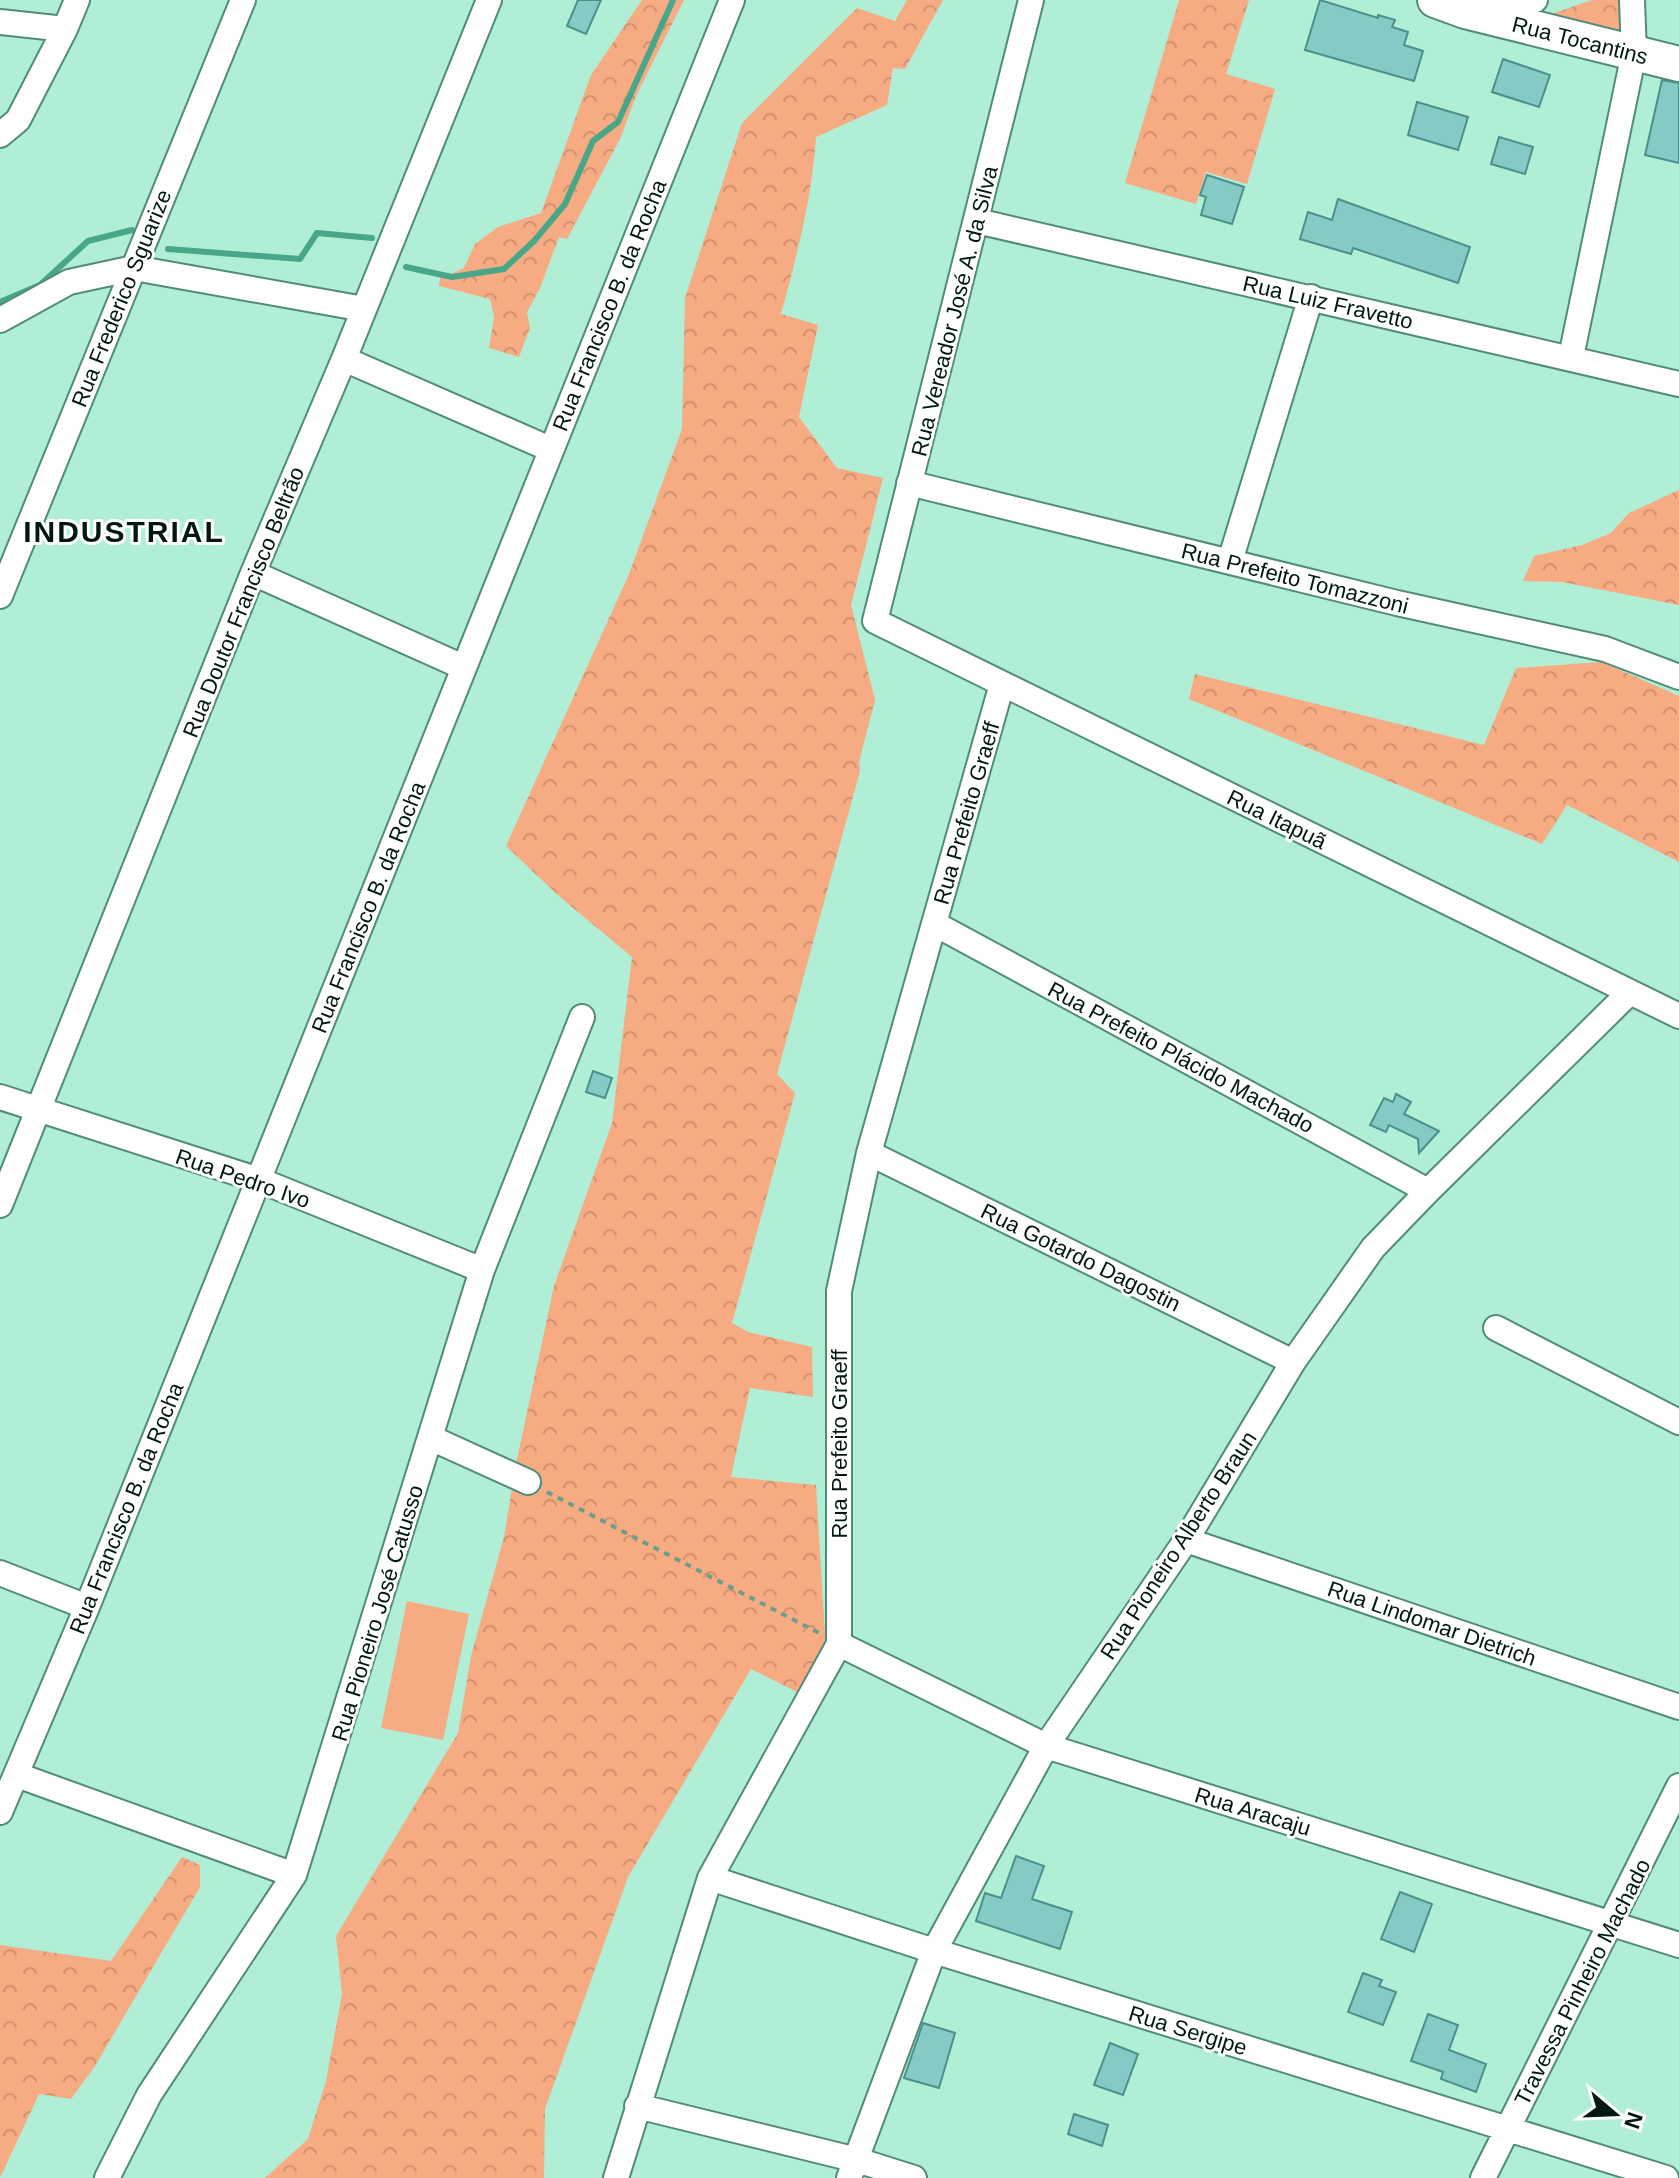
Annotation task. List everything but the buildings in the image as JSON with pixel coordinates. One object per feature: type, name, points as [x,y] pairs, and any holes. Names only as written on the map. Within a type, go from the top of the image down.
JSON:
[{"type":"main road","name":"Rua Tocantins","points":[[1450,6],[1679,64]]},
{"type":"street","points":[[0,135],[18,120],[77,0]]},
{"type":"street","name":"Rua Frederico Sguarize","points":[[0,596],[243,0]]},
{"type":"street","name":"Rua Doutor Francisco Beltrão","points":[[0,1205],[253,573],[344,359],[489,0]]},
{"type":"street","name":"Rua Francisco B. da Rocha","points":[[0,1812],[87,1607],[732,0]]},
{"type":"street","name":"Rua Vereador José A. da Silva","points":[[875,621],[1031,0]]},
{"type":"street","points":[[1450,6],[1535,0]]},
{"type":"street","points":[[1571,357],[1634,53],[1632,0]]},
{"type":"street","points":[[0,22],[65,29]]},
{"type":"street","name":"Rua Luiz Fravetto","points":[[977,221],[1679,384]]},
{"type":"street","points":[[0,320],[69,282],[134,268],[364,309]]},
{"type":"street","points":[[1230,561],[1311,297]]},
{"type":"street","points":[[344,359],[550,449]]},
{"type":"street","name":"Rua Prefeito Tomazzoni","points":[[909,483],[1397,603],[1605,649],[1679,677]]},
{"type":"street","points":[[253,573],[463,667]]},
{"type":"street","name":"Rua Itapuã","points":[[875,621],[1679,1016]]},
{"type":"street","name":"Rua Prefeito Graeff","points":[[616,2178],[710,1878],[839,1644],[839,1291],[869,1153],[1002,684]]},
{"type":"street","name":"Rua Prefeito Plácido Machado","points":[[935,924],[1428,1191]]},
{"type":"street","name":"Rua Pioneiro Alberto Braun","points":[[853,2169],[934,1951],[1046,1746],[1186,1540],[1293,1362],[1373,1248],[1629,993]]},
{"type":"street","name":"Rua Pioneiro José Catusso","points":[[107,2178],[149,2095],[294,1875],[482,1270],[582,1017]]},
{"type":"street","name":"Rua Pedro Ivo","points":[[0,1097],[259,1180],[482,1270]]},
{"type":"street","name":"Rua Gotardo Dagostin","points":[[869,1153],[1293,1362]]},
{"type":"street","points":[[1496,1328],[1679,1422]]},
{"type":"street","points":[[431,1438],[528,1482]]},
{"type":"street","name":"Rua Lindomar Dietrich","points":[[1186,1540],[1679,1707]]},
{"type":"street","points":[[0,1573],[87,1607]]},
{"type":"street","name":"Rua Aracaju","points":[[839,1644],[1046,1746],[1679,1945]]},
{"type":"street","points":[[17,1775],[294,1875]]},
{"type":"street","name":"Travessa Pinheiro Machado","points":[[1483,2178],[1679,1786]]},
{"type":"street","name":"Rua Sergipe","points":[[710,1878],[934,1951],[1666,2178]]},
{"type":"street","points":[[637,2106],[853,2169],[914,2178]]},
{"type":"path","points":[[528,1482],[839,1644]]},
{"type":"green space","points":[[642,0],[684,0],[636,96],[620,139],[567,239],[559,237],[540,288],[527,312],[530,328],[519,357],[489,348],[494,317],[490,299],[439,286],[441,272],[451,274],[464,268],[475,244],[498,227],[541,213],[591,75]]},
{"type":"green space","points":[[907,0],[943,0],[905,69],[893,68],[887,105],[816,137],[807,204],[781,314],[818,325],[799,417],[837,468],[883,478],[851,605],[875,700],[859,762],[860,771],[777,1074],[795,1093],[732,1323],[748,1332],[812,1347],[813,1397],[750,1388],[731,1477],[816,1485],[826,1653],[803,1695],[751,1669],[628,1877],[545,2109],[544,2178],[265,2178],[308,2139],[326,2081],[342,1994],[336,1936],[458,1733],[471,1656],[504,1537],[516,1464],[554,1286],[612,1123],[632,957],[560,897],[506,846],[629,574],[682,429],[685,298],[742,123],[857,8],[895,21]]},
{"type":"green space","points":[[1179,0],[1249,0],[1226,74],[1275,89],[1247,184],[1206,172],[1196,204],[1125,183]]},
{"type":"green space","points":[[1592,0],[1621,0],[1628,35],[1548,15]]},
{"type":"green space","points":[[1679,490],[1679,605],[1562,582],[1523,581],[1534,556],[1582,545],[1611,533],[1629,513]]},
{"type":"green space","points":[[1602,662],[1679,696],[1679,862],[1567,805],[1542,844],[1189,699],[1195,674],[1484,745],[1516,668]]},
{"type":"green space","points":[[407,1601],[469,1614],[443,1740],[381,1728]]},
{"type":"green space","points":[[182,1857],[200,1865],[200,1887],[95,2066],[71,2099],[39,2094],[0,2178],[0,1945],[111,1961]]},
{"type":"waterway","points":[[406,267],[452,277],[504,269],[534,241],[565,204],[593,141],[618,122],[673,0]]},
{"type":"waterway","points":[[0,302],[40,285],[88,241],[132,230]]},
{"type":"waterway","points":[[168,249],[300,259],[317,233],[372,238]]},
{"type":"district","name":"INDUSTRIAL","points":[[124,532]]}]
